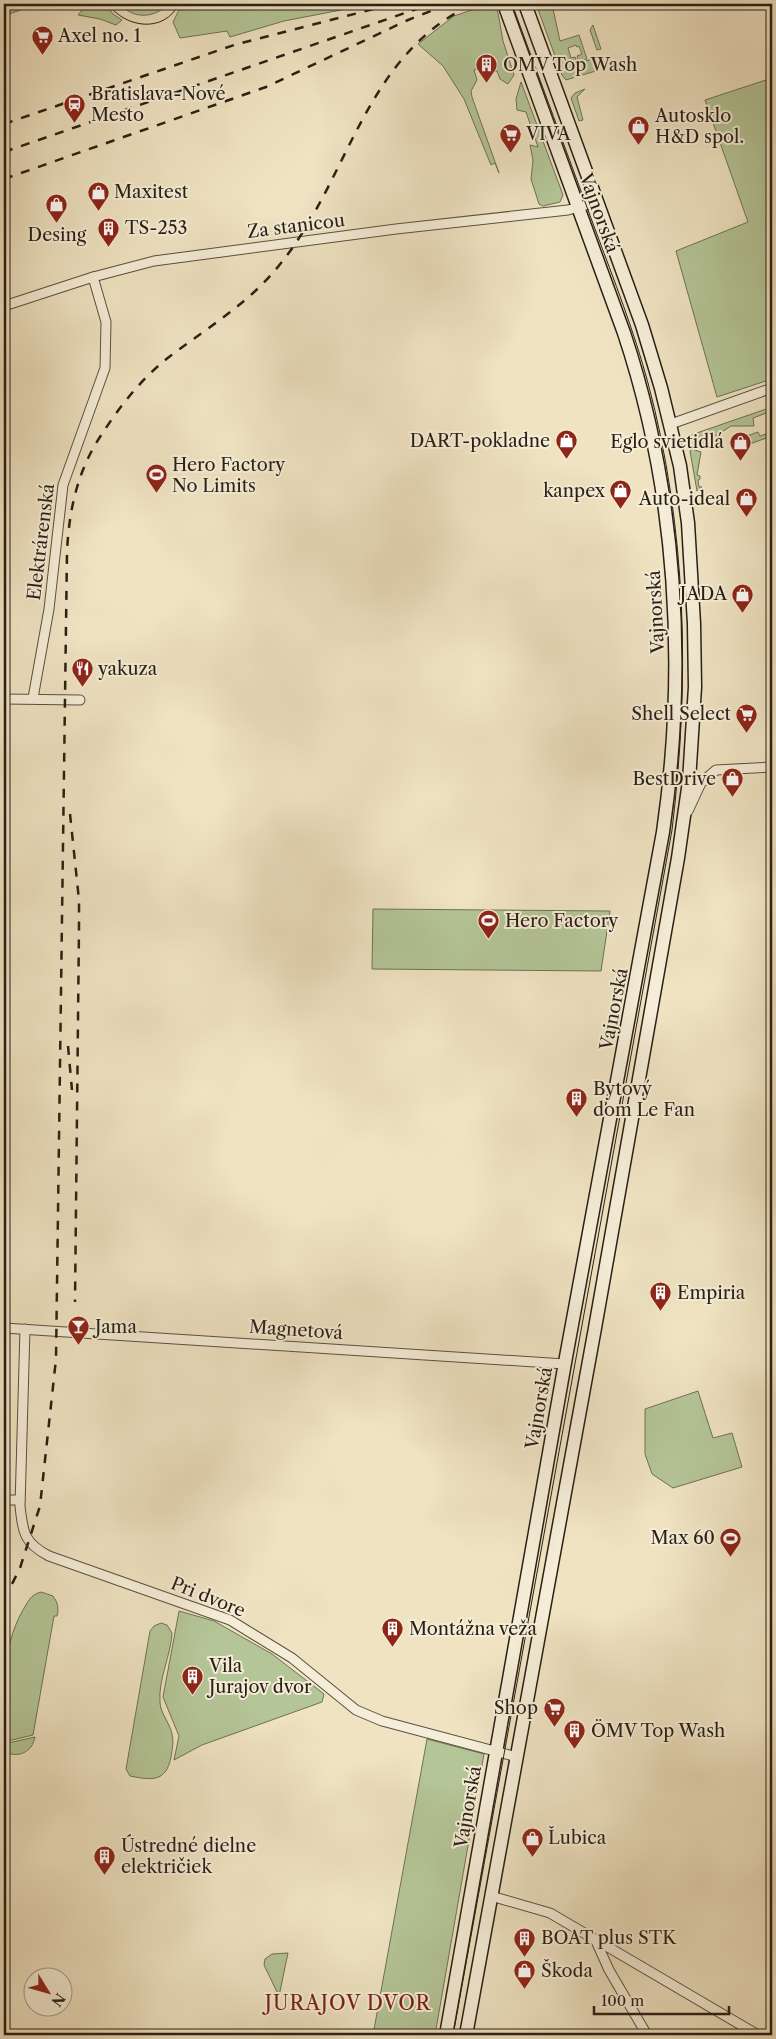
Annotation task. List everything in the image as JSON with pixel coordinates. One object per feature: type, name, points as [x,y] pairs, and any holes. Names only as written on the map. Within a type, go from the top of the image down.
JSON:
[{"type":"main road","name":"Vajnorská","points":[[446,2035],[565,1364],[664,832],[671,772],[676,693],[674,598],[666,522],[650,430],[631,352],[504,4]]},
{"type":"main road","name":"Vajnorská","points":[[466,2035],[597,1320],[685,818],[693,729],[694,624],[686,503],[671,424],[642,325],[525,4]]},
{"type":"main road","points":[[650,430],[671,424]]},
{"type":"street","name":"Za stanicou","points":[[4,306],[93,277],[154,261],[396,229],[580,208],[597,202]]},
{"type":"street","name":"Elektrárenská","points":[[33,698],[49,609],[63,485],[105,368],[106,322],[93,277]]},
{"type":"street","points":[[671,424],[772,388]]},
{"type":"street","points":[[4,699],[80,700]]},
{"type":"street","points":[[685,818],[705,779],[716,770],[772,768]]},
{"type":"street","name":"Magnetová","points":[[4,1328],[565,1364]]},
{"type":"street","points":[[4,1500],[20,1500],[25,1329]]},
{"type":"street","name":"Pri dvore","points":[[20,1500],[24,1534],[29,1543],[39,1551],[230,1620],[292,1658],[356,1710],[382,1721],[517,1757]]},
{"type":"street","points":[[491,1896],[550,1913],[758,2035]]},
{"type":"street","points":[[595,1939],[609,1970],[647,2035]]},
{"type":"green space","points":[[4,4],[44,4],[31,6],[4,16]]},
{"type":"green space","points":[[87,4],[106,4],[113,14],[122,20],[116,25],[100,19],[78,15]]},
{"type":"green space","points":[[120,4],[168,4],[157,12],[138,15]]},
{"type":"green space","points":[[182,4],[372,4],[284,21],[230,37],[227,31],[180,38],[173,22]]},
{"type":"green space","points":[[494,4],[498,13],[503,41],[514,75],[508,84],[500,79],[497,71],[491,73],[488,65],[474,70],[477,80],[471,91],[499,173],[495,163],[491,165],[464,99],[443,66],[418,44],[454,16]]},
{"type":"green space","points":[[536,4],[552,4],[560,41],[579,35],[587,59],[579,62],[577,56],[582,54],[579,46],[577,47],[576,45],[568,48],[571,58],[575,57],[578,64],[594,58],[599,70],[566,80],[562,75]]},
{"type":"green space","points":[[593,25],[601,49],[597,50],[590,30]]},
{"type":"green space","points":[[772,78],[772,379],[717,397],[676,251],[748,222],[705,100]]},
{"type":"green space","points":[[521,82],[563,195],[560,202],[543,206],[539,204],[531,179],[533,160],[530,145],[538,147],[526,112],[517,110],[516,99]]},
{"type":"green space","points":[[585,89],[577,97],[583,120],[579,121],[571,98],[575,93]]},
{"type":"green space","points":[[772,407],[772,411],[753,418],[754,426],[731,426],[712,438],[710,437],[702,449],[692,445],[689,441],[688,436]]},
{"type":"green space","points":[[758,432],[760,436],[772,432],[772,436],[747,445],[744,437]]},
{"type":"green space","points":[[692,449],[701,452],[697,475],[700,476],[698,480],[699,487],[702,487],[697,491],[690,451]]},
{"type":"green space","name":"Hero Factory","points":[[373,909],[610,911],[601,971],[372,969]]},
{"type":"green space","points":[[698,1391],[713,1438],[732,1433],[742,1467],[673,1488],[652,1474],[645,1454],[645,1409]]},
{"type":"green space","points":[[41,1592],[53,1596],[58,1610],[57,1616],[54,1616],[33,1735],[4,1742],[5,1674],[10,1641],[28,1602],[34,1595]]},
{"type":"green space","points":[[179,1611],[214,1621],[272,1654],[324,1694],[322,1702],[202,1745],[174,1760],[179,1736],[163,1697]]},
{"type":"green space","points":[[161,1623],[167,1625],[172,1633],[160,1694],[160,1706],[171,1730],[173,1746],[169,1765],[165,1772],[151,1779],[130,1776],[126,1769],[150,1631],[154,1626]]},
{"type":"green space","points":[[35,1737],[31,1747],[24,1753],[9,1754],[4,1752],[4,1744]]},
{"type":"green space","points":[[427,1739],[484,1754],[435,2035],[373,2035]]},
{"type":"green space","points":[[288,1953],[279,1996],[264,1965],[265,1959],[272,1954]]},
{"type":"tram line","points":[[108,4],[124,18],[144,24],[154,24],[164,20],[172,14],[179,4]]},
{"type":"tram line","points":[[453,2035],[672,830],[678,774],[683,662],[681,605],[671,493],[648,383],[623,306],[512,4]]},
{"type":"railway","points":[[4,124],[234,45],[393,4]]},
{"type":"railway","points":[[4,179],[266,87],[408,20],[449,4]]},
{"type":"railway","points":[[4,1600],[20,1568],[40,1506],[56,1359],[67,552],[70,520],[76,490],[94,447],[116,413],[141,383],[169,357],[228,314],[256,290],[281,263],[305,229],[362,120],[383,86],[407,54],[436,26],[473,4]]},
{"type":"railway","points":[[4,152],[428,5]]},
{"type":"railway","points":[[70,814],[79,900],[75,1302]]},
{"type":"railway","points":[[68,1046],[72,1090]]},
{"type":"place","name":"Axel no. 1","points":[[42,55]]},
{"type":"place","name":"OMV Top Wash","points":[[487,84]]},
{"type":"place","name":"Bratislava-Nové Mesto","points":[[75,123]]},
{"type":"place","name":"Autosklo H&D spol.","points":[[639,145]]},
{"type":"place","name":"VIVA","points":[[510,153]]},
{"type":"place","name":"Maxitest","points":[[98,211]]},
{"type":"place","name":"Desing","points":[[57,224]]},
{"type":"place","name":"TS-253","points":[[109,247]]},
{"type":"place","name":"DART-pokladne","points":[[566,460]]},
{"type":"place","name":"Eglo svietidlá","points":[[740,461]]},
{"type":"place","name":"Hero Factory No Limits","points":[[156,494]]},
{"type":"place","name":"kanpex","points":[[621,510]]},
{"type":"place","name":"Auto-ideal","points":[[746,518]]},
{"type":"place","name":"JADA","points":[[743,613]]},
{"type":"place","name":"yakuza","points":[[82,688]]},
{"type":"place","name":"Shell Select","points":[[747,733]]},
{"type":"place","name":"BestDrive","points":[[732,798]]},
{"type":"place","name":"Hero Factory","points":[[489,940]]},
{"type":"place","name":"Bytový dom Le Fan","points":[[577,1118]]},
{"type":"place","name":"Empiria","points":[[661,1312]]},
{"type":"place","name":"Jama","points":[[79,1346]]},
{"type":"place","name":"Max 60","points":[[731,1557]]},
{"type":"place","name":"Montážna veža","points":[[393,1648]]},
{"type":"place","name":"Vila Jurajov dvor","points":[[193,1695]]},
{"type":"place","name":"Shop","points":[[554,1727]]},
{"type":"place","name":"ÖMV Top Wash","points":[[575,1750]]},
{"type":"place","name":"Ľubica","points":[[532,1857]]},
{"type":"place","name":"Ústredné dielne električiek","points":[[105,1875]]},
{"type":"place","name":"BOAT plus STK","points":[[525,1957]]},
{"type":"place","name":"Škoda","points":[[525,1990]]},
{"type":"district","name":"JURAJOV DVOR","points":[[348,2003]]}]
